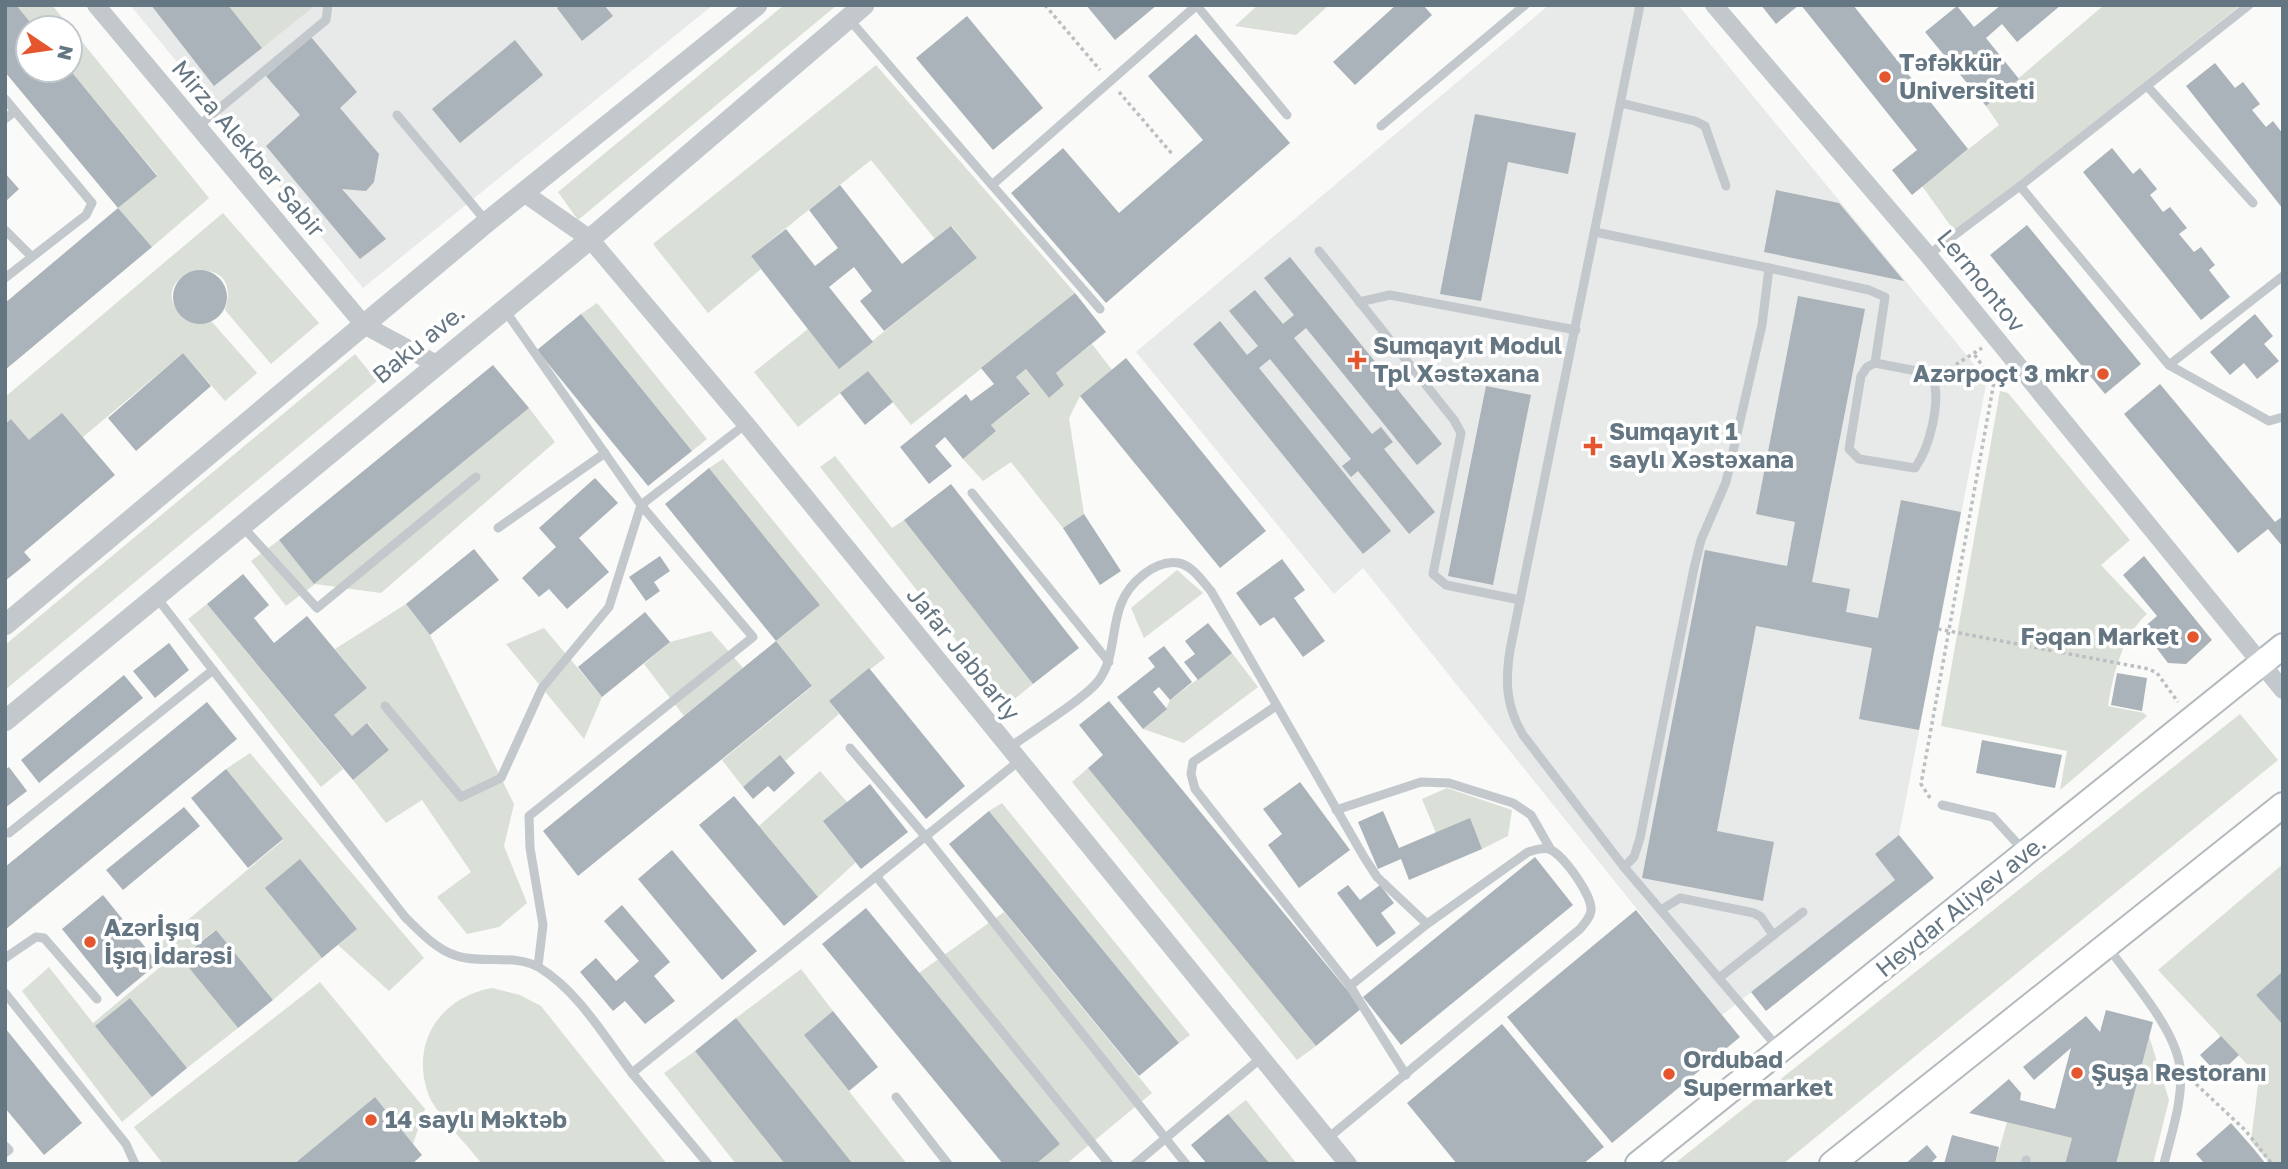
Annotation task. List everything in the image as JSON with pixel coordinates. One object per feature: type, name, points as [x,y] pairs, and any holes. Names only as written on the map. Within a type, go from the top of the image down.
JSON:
[{"type":"main road","name":"Heydar Aliyev ave.","points":[[1638,1164],[2283,646]]},
{"type":"main road","points":[[1832,1164],[2108,947],[2283,805]]},
{"type":"street","name":"Mirza Alekber Sabir","points":[[96,5],[364,325]]},
{"type":"street","name":"Baku ave.","points":[[5,625],[487,222],[757,5]]},
{"type":"street","name":"Lermontov","points":[[1714,5],[1928,255],[2283,690]]},
{"type":"street","name":"Baku ave.","points":[[5,721],[590,239],[857,12]]},
{"type":"street","name":"Jafar Jabbarly","points":[[524,193],[590,239],[746,424],[1348,1164]]},
{"type":"street","points":[[364,325],[436,364]]},
{"type":"lane","points":[[197,127],[326,20],[328,5]]},
{"type":"lane","points":[[1381,126],[1525,5]]},
{"type":"lane","points":[[1640,5],[1506,677],[1511,715],[1523,735],[1624,867],[1780,1049]]},
{"type":"lane","points":[[1928,255],[2249,5]]},
{"type":"lane","points":[[992,185],[1197,6],[1287,115]]},
{"type":"lane","points":[[857,12],[992,185],[1100,309]]},
{"type":"lane","points":[[2147,86],[2253,203]]},
{"type":"lane","points":[[5,99],[92,203],[86,215],[5,278]]},
{"type":"lane","points":[[1621,103],[1695,121],[1705,126],[1726,186]]},
{"type":"lane","points":[[5,119],[15,111]]},
{"type":"lane","points":[[397,115],[487,222]]},
{"type":"lane","points":[[2020,186],[2169,365],[2269,421],[2283,418]]},
{"type":"lane","points":[[5,230],[32,257]]},
{"type":"lane","points":[[1595,232],[1882,294],[1885,306],[1875,363]]},
{"type":"lane","points":[[1319,251],[1454,420],[1461,433],[1433,574],[1446,584],[1520,600]]},
{"type":"lane","points":[[1624,867],[1634,857],[1640,838],[1694,568],[1701,540],[1726,482],[1762,325],[1769,268]]},
{"type":"lane","points":[[2169,365],[2283,276]]},
{"type":"lane","points":[[1359,302],[1390,295],[1576,330]]},
{"type":"lane","points":[[504,309],[641,505],[753,637],[529,816],[530,848],[543,925],[538,966]]},
{"type":"lane","points":[[1875,363],[1922,372],[1933,378],[1937,391],[1924,456],[1915,468],[1859,459],[1849,449],[1861,376],[1867,367],[1875,363]]},
{"type":"lane","points":[[385,706],[461,797],[501,778],[542,688],[609,607],[641,505],[746,424]]},
{"type":"lane","points":[[498,527],[605,453]]},
{"type":"lane","points":[[241,525],[317,608],[476,477]]},
{"type":"lane","points":[[972,493],[1109,662]]},
{"type":"lane","points":[[632,1073],[926,837],[1098,682],[1109,662],[1121,603],[1136,581],[1159,565],[1180,563],[1195,572],[1210,591],[1377,877],[1427,924]]},
{"type":"lane","points":[[157,598],[405,917],[433,945],[464,958],[510,959],[538,966],[566,988],[708,1164]]},
{"type":"lane","points":[[9,833],[213,670]]},
{"type":"lane","points":[[1276,706],[1193,762],[1191,774],[1195,789],[1350,986],[1406,1075]]},
{"type":"lane","points":[[850,748],[926,837],[1186,1164]]},
{"type":"lane","points":[[1327,1139],[1580,929],[1589,918],[1589,899],[1563,857],[1551,849],[1531,815],[1513,803],[1449,783],[1421,782],[1336,810]]},
{"type":"lane","points":[[1942,805],[1993,817],[2026,854]]},
{"type":"lane","points":[[1350,986],[1427,924],[1528,852],[1541,848],[1551,849]]},
{"type":"lane","points":[[876,876],[1109,1164]]},
{"type":"lane","points":[[1661,910],[1680,898],[1754,913],[1761,917],[1773,935]]},
{"type":"lane","points":[[1718,978],[1803,912]]},
{"type":"lane","points":[[5,958],[36,937],[44,939],[97,999]]},
{"type":"lane","points":[[2108,947],[2170,1037],[2180,1068],[2177,1107],[2164,1164]]},
{"type":"lane","points":[[5,993],[126,1144],[135,1164]]},
{"type":"lane","points":[[1135,1164],[1261,1058]]},
{"type":"lane","points":[[896,1097],[948,1164]]},
{"type":"lane","points":[[5,1146],[9,1150],[5,1153]]},
{"type":"path","points":[[1933,378],[1996,338]]},
{"type":"path","points":[[1942,805],[1931,800],[1921,784],[1994,382],[1974,354]]},
{"type":"path","points":[[1938,629],[2149,669],[2157,673],[2192,720]]},
{"type":"path","points":[[2180,1068],[2225,1115],[2245,1130],[2272,1164]]},
{"type":"shaded area","points":[[16,5],[52,5],[59,14],[23,14]]},
{"type":"shaded area","points":[[130,5],[713,5],[363,288]]},
{"type":"shaded area","points":[[228,5],[312,5],[312,8],[262,48]]},
{"type":"shaded area","points":[[784,5],[837,5],[578,220],[558,192]]},
{"type":"shaded area","points":[[1258,5],[1329,5],[1296,35],[1235,26]]},
{"type":"shaded area","name":"Sumqayıt 1 saylı Xəstəxana","points":[[1549,5],[1678,5],[1987,380],[1899,835],[1875,854],[1895,880],[1722,1015],[1363,568],[1334,594],[1136,352]]},
{"type":"shaded area","points":[[2104,5],[2241,5],[1955,232],[1922,186],[1999,125],[1986,106]]},
{"type":"shaded area","points":[[84,44],[209,198],[152,247],[118,208],[157,175],[82,84],[84,84]]},
{"type":"shaded area","points":[[876,65],[1075,293],[911,425],[868,371],[798,427],[754,372],[808,329],[838,368],[977,258],[952,226],[935,239],[871,160],[751,256],[761,269],[708,313],[653,244]]},
{"type":"shaded area","points":[[223,213],[319,323],[271,364],[225,310],[228,290],[222,278],[211,272],[197,271],[184,276],[175,285],[172,297],[178,312],[193,322],[212,322],[257,373],[225,401],[183,353],[83,437],[29,440],[11,419],[5,424],[5,397]]},
{"type":"shaded area","points":[[597,303],[707,439],[692,451],[581,314]]},
{"type":"shaded area","points":[[1092,344],[1112,370],[1080,396],[1069,418],[1084,514],[1063,528],[1011,462],[983,481],[963,459],[996,431],[991,425],[1030,395],[1016,377],[1026,369],[1049,398],[1064,385],[1056,373]]},
{"type":"shaded area","points":[[355,354],[377,381],[5,690],[5,645]]},
{"type":"shaded area","points":[[2000,391],[2008,393],[2130,540],[2101,565],[2147,614],[2138,623],[2125,645],[2116,669],[2108,706],[2144,713],[2147,716],[2060,790],[2067,751],[1941,726]]},
{"type":"shaded area","points":[[529,408],[555,442],[381,593],[315,584],[286,606],[251,561],[279,540],[314,583]]},
{"type":"shaded area","points":[[835,456],[892,528],[904,520],[1033,684],[1007,705],[820,467]]},
{"type":"shaded area","points":[[723,459],[885,658],[829,701],[839,714],[785,761],[780,756],[743,787],[722,760],[812,687],[776,641],[820,605],[709,468]]},
{"type":"shaded area","points":[[1177,570],[1203,593],[1144,638],[1131,608]]},
{"type":"shaded area","points":[[207,604],[343,769],[321,787],[188,619]]},
{"type":"shaded area","points":[[406,604],[430,635],[514,804],[504,846],[527,903],[499,927],[467,934],[437,897],[471,872],[422,800],[386,823],[353,780],[389,750],[368,723],[352,736],[334,715],[367,688],[335,649]]},
{"type":"shaded area","points":[[544,628],[602,697],[584,739],[506,644]]},
{"type":"shaded area","points":[[711,631],[743,668],[684,716],[644,664],[670,642]]},
{"type":"shaded area","points":[[1232,653],[1258,687],[1184,743],[1143,729],[1166,709],[1170,700]]},
{"type":"shaded area","points":[[2240,714],[2278,760],[1783,1164],[1674,1164]]},
{"type":"shaded area","points":[[250,753],[424,958],[389,991],[338,945],[357,929],[266,888],[322,958],[273,1000],[215,930],[181,958],[238,1028],[187,1068],[130,998],[95,1026],[152,1097],[122,1122],[22,991],[49,967],[93,1023],[171,958],[159,944],[283,840],[226,769]]},
{"type":"shaded area","points":[[1088,768],[1316,1046],[1297,1060],[1072,782]]},
{"type":"shaded area","points":[[820,771],[847,802],[856,862],[818,897],[759,826]]},
{"type":"shaded area","points":[[1447,788],[1512,810],[1508,836],[1482,849],[1469,819],[1436,833],[1422,799]]},
{"type":"shaded area","points":[[1002,803],[1190,1035],[1179,1043],[989,811]]},
{"type":"shaded area","points":[[2283,864],[2283,971],[2256,995],[2283,1025],[2283,1164],[2271,1164],[2251,1141],[2259,1077],[2158,970]]},
{"type":"shaded area","points":[[1004,912],[1152,1093],[1066,1164],[1036,1164],[1060,1144],[919,973]]},
{"type":"shaded area","points":[[801,969],[833,1011],[804,1035],[907,1164],[853,1164],[736,1018]]},
{"type":"shaded area","points":[[320,982],[425,1109],[413,1144],[375,1097],[294,1164],[163,1164],[134,1127]]},
{"type":"shaded area","points":[[492,988],[520,995],[541,1006],[667,1164],[482,1164],[445,1121],[429,1096],[423,1058],[426,1041],[444,1012],[457,1001]]},
{"type":"shaded area","points":[[2149,1036],[2169,1100],[2153,1164],[2116,1164]]},
{"type":"shaded area","points":[[695,1051],[785,1164],[736,1164],[664,1073]]},
{"type":"shaded area","points":[[1246,1100],[1297,1164],[1270,1164],[1228,1114]]},
{"type":"shaded area","points":[[2007,1122],[2072,1138],[2065,1164],[1995,1164]]},
{"type":"building","points":[[5,5],[16,5],[23,14],[14,14],[14,83],[5,72]]},
{"type":"building","points":[[151,5],[228,5],[262,48],[214,86]]},
{"type":"building","points":[[560,5],[604,5],[613,16],[582,41],[557,8]]},
{"type":"building","points":[[1086,5],[1157,5],[1115,40]]},
{"type":"building","points":[[1396,5],[1423,5],[1432,15],[1355,85],[1333,62]]},
{"type":"building","points":[[1761,5],[1799,5],[1776,24]]},
{"type":"building","name":"Təfəkkür Universiteti","points":[[1801,5],[1853,5],[1968,149],[1912,195],[1892,170],[1917,150]]},
{"type":"building","points":[[2001,5],[2061,5],[2017,42],[2002,24],[1986,38],[2019,79],[1986,106],[1925,32],[1957,6],[1974,27]]},
{"type":"building","points":[[967,16],[1043,108],[993,150],[916,58]]},
{"type":"building","points":[[1196,34],[1290,143],[1106,303],[1011,193],[1063,148],[1119,213],[1203,140],[1148,76]]},
{"type":"building","points":[[311,37],[357,92],[340,108],[379,154],[374,182],[366,191],[342,189],[386,239],[360,259],[266,146],[300,115],[266,76]]},
{"type":"building","points":[[515,40],[543,75],[460,143],[432,109]]},
{"type":"building","points":[[2215,63],[2235,88],[2243,82],[2260,104],[2252,110],[2266,127],[2273,121],[2283,134],[2283,209],[2186,86]]},
{"type":"building","points":[[15,84],[81,84],[157,176],[118,208]]},
{"type":"building","points":[[1475,114],[1576,133],[1568,174],[1508,162],[1481,301],[1440,294]]},
{"type":"building","points":[[2112,148],[2133,174],[2140,168],[2157,189],[2150,195],[2163,212],[2170,207],[2187,228],[2179,234],[2194,252],[2201,247],[2215,265],[2209,270],[2230,297],[2201,320],[2083,172]]},
{"type":"building","points":[[5,173],[19,189],[5,202]]},
{"type":"building","points":[[840,185],[902,264],[951,226],[977,258],[884,331],[860,301],[872,291],[854,267],[829,287],[873,342],[839,369],[751,256],[786,229],[815,266],[838,248],[809,210]]},
{"type":"building","points":[[1776,190],[1839,203],[1904,281],[1764,252]]},
{"type":"building","points":[[118,208],[152,247],[5,370],[5,303]]},
{"type":"building","points":[[2027,225],[2141,364],[2105,394],[1990,255]]},
{"type":"building","points":[[1290,257],[1442,444],[1417,465],[1306,328],[1294,338],[1372,434],[1381,427],[1393,442],[1384,449],[1435,512],[1409,534],[1358,471],[1351,477],[1342,466],[1351,459],[1270,359],[1259,368],[1391,531],[1363,554],[1193,344],[1220,321],[1247,355],[1258,346],[1229,311],[1255,290],[1283,324],[1294,315],[1264,278]]},
{"type":"building","points":[[205,270],[215,274],[223,282],[227,297],[223,312],[215,320],[195,324],[185,320],[177,312],[173,292],[177,282],[185,274]]},
{"type":"building","points":[[1075,293],[1106,332],[1056,373],[1064,385],[1049,398],[1026,369],[1016,377],[1030,394],[991,425],[996,431],[963,459],[945,437],[935,446],[952,466],[929,484],[900,447],[966,394],[971,401],[994,384],[981,368]]},
{"type":"building","points":[[1798,296],[1865,309],[1812,582],[1850,589],[1846,612],[1878,618],[1901,500],[1961,512],[1919,730],[1859,719],[1872,648],[1756,626],[1717,831],[1774,842],[1763,901],[1642,878],[1705,550],[1787,566],[1795,522],[1756,514]]},
{"type":"building","points":[[581,314],[692,451],[648,486],[537,350]]},
{"type":"building","points":[[2255,314],[2273,336],[2264,344],[2279,361],[2257,379],[2244,363],[2230,375],[2210,352]]},
{"type":"building","points":[[183,353],[211,386],[136,451],[108,418]]},
{"type":"building","points":[[1126,358],[1266,531],[1220,568],[1080,396]]},
{"type":"building","points":[[493,365],[529,408],[314,584],[279,540]]},
{"type":"building","points":[[868,371],[893,402],[865,425],[840,393]]},
{"type":"building","points":[[2160,384],[2275,522],[2283,516],[2283,547],[2268,529],[2238,553],[2124,414]]},
{"type":"building","points":[[1486,386],[1531,395],[1493,585],[1448,576]]},
{"type":"building","points":[[62,413],[115,475],[24,552],[31,560],[5,581],[5,424],[11,419],[29,440]]},
{"type":"building","points":[[709,468],[820,605],[776,641],[665,504]]},
{"type":"building","points":[[595,478],[618,503],[579,538],[609,572],[567,609],[549,589],[539,597],[522,578],[556,547],[539,528]]},
{"type":"building","points":[[951,484],[1079,648],[1033,684],[904,520]]},
{"type":"building","points":[[1084,514],[1121,571],[1100,585],[1063,528]]},
{"type":"building","points":[[474,549],[499,580],[430,635],[406,604]]},
{"type":"building","points":[[660,556],[670,571],[654,582],[660,591],[646,601],[629,577]]},
{"type":"building","points":[[2144,556],[2212,640],[2186,664],[2168,663],[2142,629],[2157,616],[2123,575]]},
{"type":"building","points":[[1282,559],[1305,590],[1294,598],[1325,641],[1303,657],[1274,617],[1260,626],[1236,593]]},
{"type":"building","points":[[243,574],[269,605],[254,618],[274,643],[307,616],[367,688],[334,715],[352,736],[367,723],[389,750],[353,780],[207,604]]},
{"type":"building","points":[[645,612],[670,642],[602,697],[578,667]]},
{"type":"building","points":[[1208,623],[1232,653],[1198,680],[1184,662],[1195,654],[1185,641]]},
{"type":"building","points":[[776,641],[812,686],[578,876],[543,831]]},
{"type":"building","points":[[169,643],[189,670],[155,698],[133,671]]},
{"type":"building","points":[[1164,646],[1192,682],[1170,700],[1159,687],[1153,692],[1167,709],[1143,729],[1117,697],[1155,667],[1148,658]]},
{"type":"building","points":[[869,668],[965,786],[926,819],[829,701]]},
{"type":"building","points":[[2117,673],[2147,678],[2142,711],[2111,705]]},
{"type":"building","points":[[124,675],[143,698],[39,783],[21,760]]},
{"type":"building","points":[[1109,701],[1362,1008],[1316,1046],[1088,768],[1103,755],[1079,725]]},
{"type":"building","points":[[207,702],[237,739],[5,930],[5,867]]},
{"type":"building","points":[[1982,740],[2062,755],[2055,788],[1976,773]]},
{"type":"building","points":[[780,755],[795,773],[774,792],[768,786],[753,799],[743,787]]},
{"type":"building","points":[[9,767],[27,791],[5,808],[5,770]]},
{"type":"building","points":[[226,769],[283,839],[248,868],[191,798]]},
{"type":"building","points":[[1300,782],[1350,850],[1299,888],[1268,845],[1282,834],[1263,809]]},
{"type":"building","points":[[870,784],[908,832],[861,869],[823,821]]},
{"type":"building","points":[[734,796],[818,897],[784,926],[699,825]]},
{"type":"building","points":[[184,807],[200,826],[123,890],[106,870]]},
{"type":"building","points":[[989,811],[1179,1043],[1139,1076],[949,844]]},
{"type":"building","points":[[1383,811],[1399,848],[1470,818],[1482,849],[1409,880],[1401,859],[1378,869],[1358,822]]},
{"type":"building","points":[[1899,835],[1934,878],[1766,1011],[1751,992],[1895,880],[1875,854]]},
{"type":"building","points":[[672,850],[757,951],[722,980],[638,879]]},
{"type":"building","points":[[1535,857],[1573,905],[1401,1045],[1363,997]]},
{"type":"building","points":[[300,859],[357,929],[322,958],[265,888]]},
{"type":"building","points":[[1348,885],[1360,900],[1380,885],[1394,903],[1381,913],[1396,933],[1377,947],[1337,893]]},
{"type":"building","points":[[103,895],[158,963],[117,997],[62,929]]},
{"type":"building","points":[[622,905],[670,962],[654,976],[675,1001],[645,1024],[625,1001],[613,1011],[580,972],[596,958],[616,981],[639,961],[604,921]]},
{"type":"building","points":[[866,908],[1060,1144],[1036,1164],[1003,1164],[822,944]]},
{"type":"building","points":[[1636,910],[1740,1037],[1612,1143],[1507,1017]]},
{"type":"building","points":[[216,930],[273,1000],[238,1028],[181,958]]},
{"type":"building","points":[[2283,971],[2283,1025],[2256,995]]},
{"type":"building","points":[[130,998],[187,1068],[152,1097],[95,1026]]},
{"type":"building","points":[[2106,1010],[2153,1022],[2116,1164],[2065,1164],[2072,1138],[1969,1113],[2009,1079],[2021,1093],[2020,1100],[2055,1109],[2071,1048],[2034,1080],[2023,1067],[2086,1016],[2100,1032]]},
{"type":"building","points":[[833,1011],[878,1067],[849,1091],[804,1035]]},
{"type":"building","points":[[736,1018],[853,1164],[785,1164],[695,1051]]},
{"type":"building","points":[[1502,1024],[1604,1147],[1583,1164],[1457,1164],[1407,1103]]},
{"type":"building","points":[[5,1028],[82,1123],[44,1155],[5,1108]]},
{"type":"building","points":[[2221,1036],[2239,1055],[2218,1075],[2200,1055]]},
{"type":"building","name":"14 saylı Məktəb","points":[[375,1097],[422,1155],[412,1164],[294,1164]]},
{"type":"building","points":[[1228,1114],[1270,1164],[1207,1164],[1191,1145]]},
{"type":"building","points":[[2231,1123],[2266,1164],[2205,1164],[2196,1154]]},
{"type":"building","points":[[1952,1135],[1999,1147],[1995,1164],[1944,1164]]},
{"type":"building","points":[[1927,1145],[1937,1157],[1930,1164],[1905,1164]]},
{"type":"place","name":"Təfəkkür Universiteti","points":[[1885,77]]},
{"type":"place","name":"Sumqayıt Modul Tpl Xəstəxana","points":[[1357,360]]},
{"type":"place","name":"Azərpoçt 3 mkr","points":[[2103,374]]},
{"type":"place","name":"Sumqayıt 1 saylı Xəstəxana","points":[[1593,446]]},
{"type":"place","name":"Fəqan Market","points":[[2193,637]]},
{"type":"place","name":"Azərİşıq İşıq İdarəsi","points":[[90,942]]},
{"type":"place","name":"Şuşa Restoranı","points":[[2077,1073]]},
{"type":"place","name":"Ordubad Supermarket","points":[[1669,1074]]},
{"type":"place","name":"14 saylı Məktəb","points":[[371,1120]]}]
